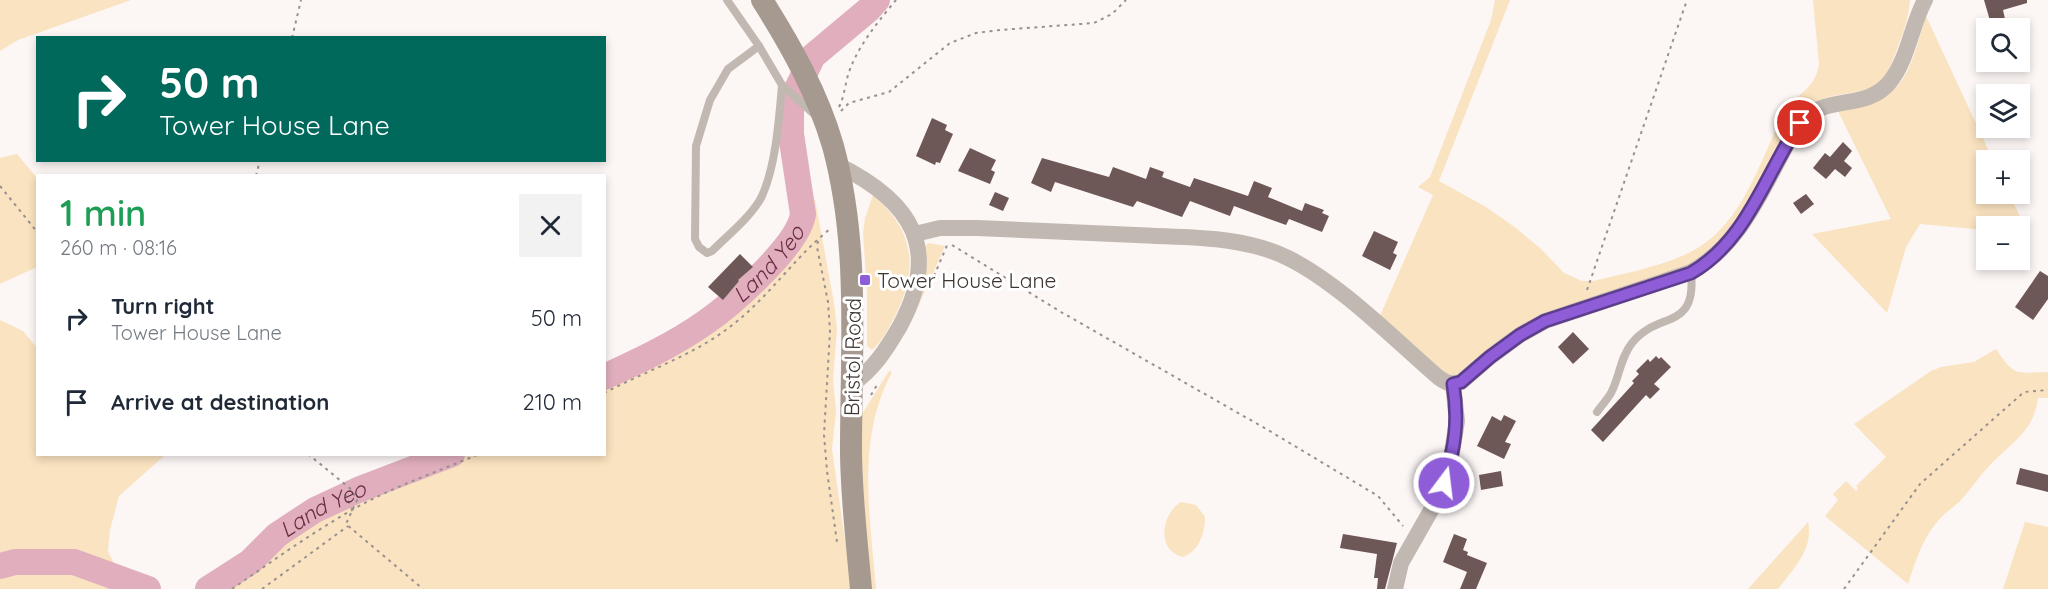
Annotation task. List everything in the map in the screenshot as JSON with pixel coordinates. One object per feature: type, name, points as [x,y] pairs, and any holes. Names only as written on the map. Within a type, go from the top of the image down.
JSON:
[{"type":"main road","name":"Bristol Road","points":[[762,0],[799,62],[824,119],[838,165],[851,248],[851,452],[861,589]]},
{"type":"street","points":[[915,234],[934,229],[977,228],[1207,239],[1233,241],[1264,248],[1296,263],[1331,285],[1444,382],[1453,384],[1461,382],[1520,335],[1545,321],[1691,273],[1704,266],[1737,231],[1749,214],[1800,123],[1817,110],[1831,105],[1867,99],[1888,84],[1902,60],[1925,0]]},
{"type":"street","points":[[838,165],[861,176],[878,189],[905,217],[918,244],[919,267],[915,293],[910,304],[876,364],[866,375],[851,385]]},
{"type":"street","points":[[1395,589],[1397,575],[1407,551],[1438,498],[1450,465],[1457,420],[1453,384]]},
{"type":"lane","points":[[727,0],[759,46],[782,85],[824,119]]},
{"type":"lane","points":[[759,46],[728,69],[710,100],[696,146],[695,239],[699,247],[707,253],[712,252],[762,197],[778,128],[782,85]]},
{"type":"lane","points":[[1596,412],[1611,393],[1624,353],[1634,340],[1683,313],[1688,307],[1693,286],[1691,273]]},
{"type":"path","points":[[292,36],[301,0]]},
{"type":"path","points":[[824,119],[841,106],[848,77],[860,49],[896,0]]},
{"type":"path","points":[[824,119],[849,103],[889,92],[950,43],[976,33],[1095,23],[1112,14],[1126,0]]},
{"type":"path","points":[[1586,307],[1583,300],[1688,0]]},
{"type":"path","points":[[0,186],[36,230]]},
{"type":"path","points":[[606,392],[687,353],[729,328],[751,310],[822,236]]},
{"type":"path","points":[[818,241],[817,247],[828,302],[830,331],[825,435],[826,471],[837,541]]},
{"type":"path","points":[[955,245],[990,270],[1378,496],[1404,528],[1402,543],[1407,551]]},
{"type":"path","points":[[1844,589],[1920,484],[2024,392],[2048,390]]},
{"type":"path","points":[[310,456],[352,490],[357,500],[346,524],[423,589]]},
{"type":"path","points":[[232,589],[288,549],[352,509],[474,456]]},
{"type":"path","points":[[345,494],[352,509]]},
{"type":"path","points":[[262,589],[348,526]]},
{"type":"shaded area","points":[[0,0],[131,0],[18,40],[0,51]]},
{"type":"shaded area","points":[[1495,0],[1510,0],[1439,181],[1486,207],[1516,228],[1564,273],[1582,281],[1593,281],[1682,256],[1703,245],[1720,230],[1746,193],[1786,109],[1810,84],[1817,72],[1819,64],[1813,0],[1910,0],[1901,37],[1881,82],[1866,90],[1821,100],[1800,112],[1794,119],[1746,212],[1702,262],[1583,300],[1453,379],[1379,318],[1433,195],[1418,187],[1430,177],[1491,20]]},
{"type":"shaded area","points":[[1926,16],[1976,123],[1976,138],[1983,138],[1988,150],[1976,150],[1976,204],[2014,204],[2020,216],[1976,216],[1976,229],[1920,224],[1906,247],[1887,313],[1812,234],[1891,219],[1837,109],[1875,99],[1895,89],[1902,81],[1912,60]]},
{"type":"shaded area","points":[[17,154],[36,177],[36,267],[0,284],[0,158]]},
{"type":"shaded area","points":[[873,195],[898,223],[909,253],[909,269],[907,285],[893,320],[884,336],[872,350],[867,346],[867,292],[863,233],[865,218]]},
{"type":"shaded area","points":[[815,199],[837,329],[833,380],[836,411],[832,449],[852,589],[214,589],[262,557],[276,540],[297,525],[330,507],[461,456],[606,456],[606,374],[692,333],[751,283],[781,252],[802,224]]},
{"type":"shaded area","points":[[928,243],[945,246],[913,318],[921,294],[925,247]]},
{"type":"shaded area","points":[[0,320],[23,331],[36,347],[36,456],[164,456],[119,496],[110,530],[108,551],[118,572],[77,556],[0,552]]},
{"type":"shaded area","points":[[1996,349],[2012,369],[2022,373],[2048,372],[2048,398],[2038,398],[2036,409],[2027,428],[1932,529],[1919,552],[1908,584],[1825,516],[1838,500],[1833,494],[1846,481],[1856,491],[1858,488],[1856,486],[1886,457],[1854,424],[1931,371],[1941,367],[1974,362]]},
{"type":"shaded area","points":[[889,371],[892,372],[873,424],[870,451],[869,506],[876,589],[868,589],[860,469],[862,414]]},
{"type":"shaded area","points":[[1181,502],[1196,505],[1205,517],[1200,541],[1189,554],[1183,557],[1168,548],[1164,532],[1169,515]]},
{"type":"shaded area","points":[[1808,522],[1809,532],[1805,550],[1778,589],[1748,589]]},
{"type":"shaded area","points":[[2025,522],[2048,527],[2048,589],[2003,589]]},
{"type":"shaded area","points":[[0,562],[88,570],[123,580],[140,589],[0,589]]},
{"type":"building","points":[[1984,0],[2027,0],[2027,3],[2003,10],[2005,18],[1989,18]]},
{"type":"building","points":[[932,118],[947,125],[945,130],[953,134],[940,163],[936,162],[935,165],[916,156]]},
{"type":"building","points":[[1843,142],[1852,151],[1844,161],[1852,168],[1845,177],[1835,169],[1826,179],[1813,168],[1825,153],[1830,157]]},
{"type":"building","points":[[970,148],[996,160],[991,170],[995,172],[990,184],[958,171]]},
{"type":"building","points":[[1042,158],[1109,177],[1113,167],[1146,179],[1150,167],[1164,172],[1162,177],[1190,187],[1194,178],[1248,196],[1254,181],[1272,188],[1268,197],[1302,211],[1305,203],[1324,210],[1322,213],[1329,216],[1322,232],[1289,219],[1286,225],[1234,206],[1230,216],[1190,201],[1182,217],[1137,201],[1133,207],[1055,182],[1051,192],[1031,183]]},
{"type":"building","points":[[995,192],[1009,198],[1003,211],[989,205]]},
{"type":"building","points":[[1806,194],[1814,204],[1801,214],[1793,203]]},
{"type":"building","points":[[1374,231],[1398,242],[1393,253],[1397,255],[1390,270],[1362,256]]},
{"type":"building","points":[[740,254],[753,267],[738,280],[723,300],[708,287]]},
{"type":"building","points":[[2040,271],[2048,276],[2048,299],[2033,320],[2015,307]]},
{"type":"building","points":[[1573,332],[1589,349],[1573,364],[1558,347]]},
{"type":"building","points":[[1656,356],[1659,359],[1661,357],[1671,367],[1654,384],[1660,389],[1650,399],[1646,395],[1603,442],[1591,430],[1634,383],[1632,381],[1639,374],[1636,371],[1648,359],[1650,362]]},
{"type":"building","points":[[1504,415],[1516,421],[1505,442],[1511,444],[1504,459],[1477,446],[1492,416],[1501,421]]},
{"type":"building","points":[[2020,468],[2048,475],[2048,492],[2016,484]]},
{"type":"building","points":[[1501,471],[1503,486],[1481,490],[1479,475]]},
{"type":"building","points":[[1343,534],[1397,543],[1385,589],[1377,589],[1378,578],[1374,578],[1377,554],[1340,548]]},
{"type":"building","points":[[1454,534],[1467,539],[1463,550],[1468,552],[1467,555],[1487,563],[1476,589],[1460,589],[1467,572],[1443,562]]},
{"type":"waterway","name":"Land Yeo","points":[[606,376],[669,345],[706,322],[763,273],[790,241],[799,227],[803,214],[791,134],[791,101],[813,56],[877,0]]},
{"type":"waterway","name":"Land Yeo","points":[[208,589],[250,562],[277,535],[315,510],[358,490],[447,456]]},
{"type":"waterway","name":"Land Yeo","points":[[0,566],[15,562],[74,562],[148,589]]},
{"type":"place","name":"Tower House Lane","points":[[865,280]]},
{"type":"route","points":[[1444,483],[1450,465],[1457,420],[1453,384],[1461,382],[1520,335],[1545,321],[1691,273],[1704,266],[1737,231],[1749,214],[1800,123]]}]
